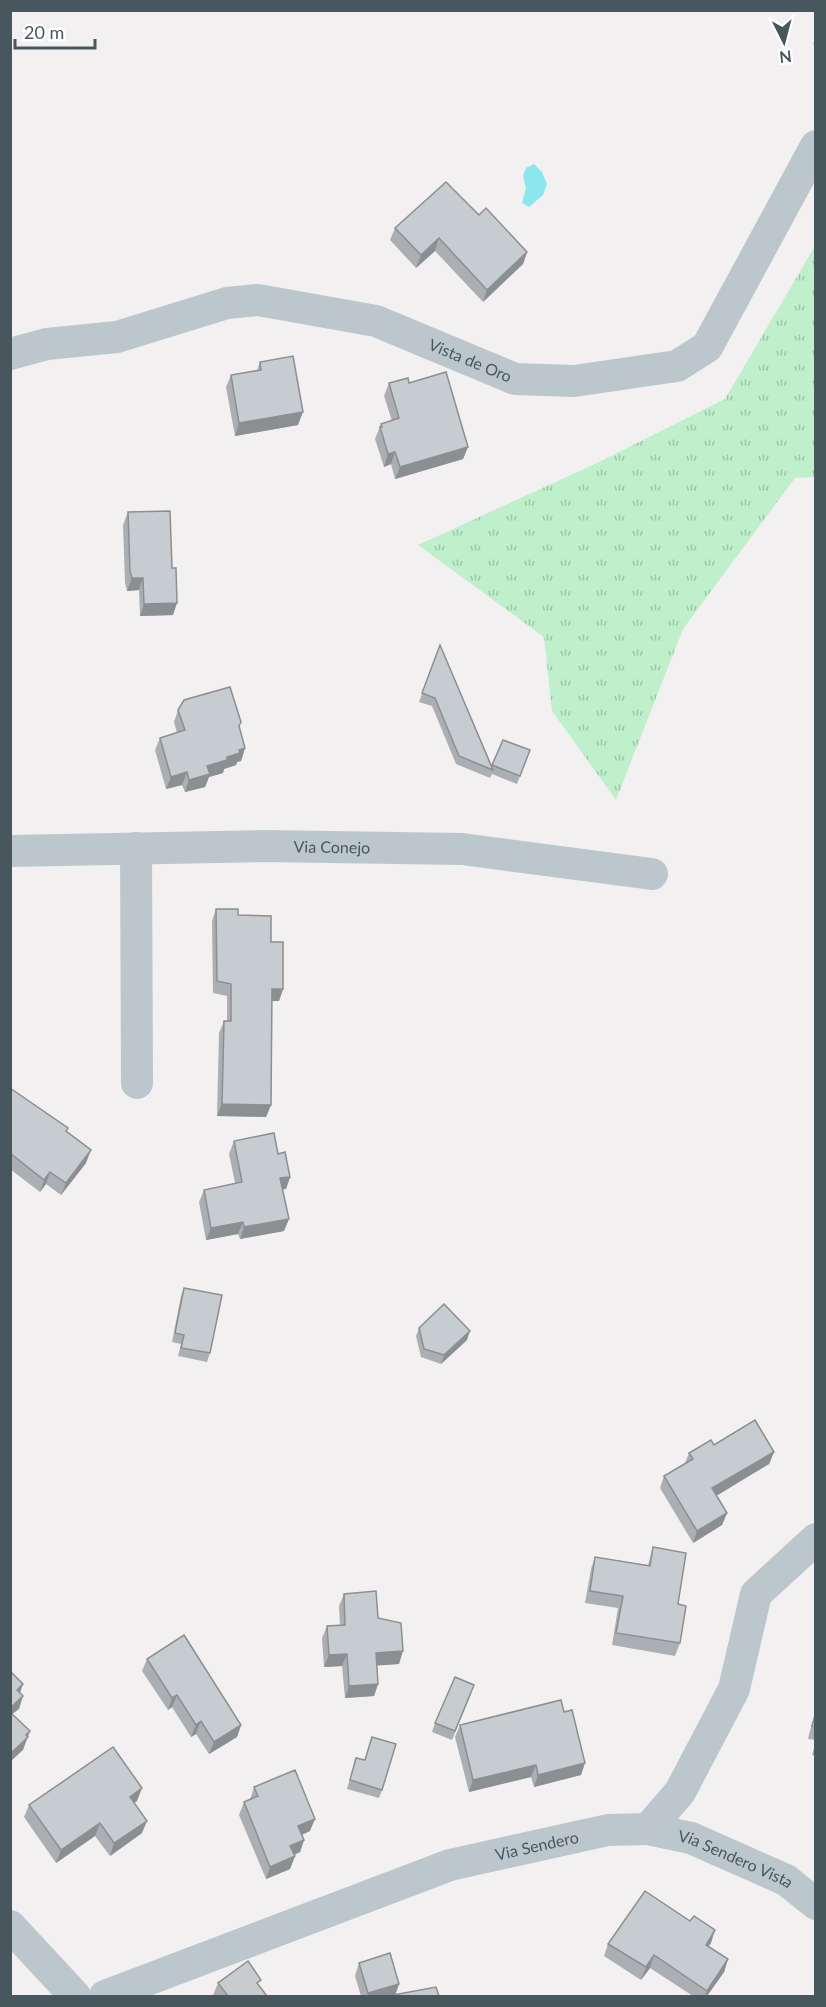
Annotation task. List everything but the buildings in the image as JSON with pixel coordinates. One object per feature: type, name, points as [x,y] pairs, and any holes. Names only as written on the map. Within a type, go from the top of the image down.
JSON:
[{"type":"street","name":"Vista de Oro","points":[[10,354],[47,344],[117,337],[227,303],[258,300],[376,321],[515,379],[574,381],[677,366],[707,347],[816,146]]},
{"type":"street","name":"Via Conejo","points":[[10,850],[264,846],[462,849],[652,874]]},
{"type":"street","points":[[136,848],[137,1083]]},
{"type":"street","points":[[648,1830],[680,1792],[735,1689],[756,1594],[816,1539]]},
{"type":"street","name":"Via Sendero","points":[[105,1996],[450,1865],[608,1830],[648,1830]]},
{"type":"street","name":"Via Sendero Vista","points":[[648,1830],[691,1838],[786,1880],[816,1904]]},
{"type":"street","points":[[10,1926],[75,1996]]},
{"type":"green space","points":[[815,246],[815,477],[795,478],[683,629],[616,800],[552,711],[544,637],[418,545],[597,463],[725,399]]},
{"type":"water","points":[[534,164],[542,172],[547,184],[543,195],[529,207],[522,203],[526,188],[523,176],[526,168]]}]
